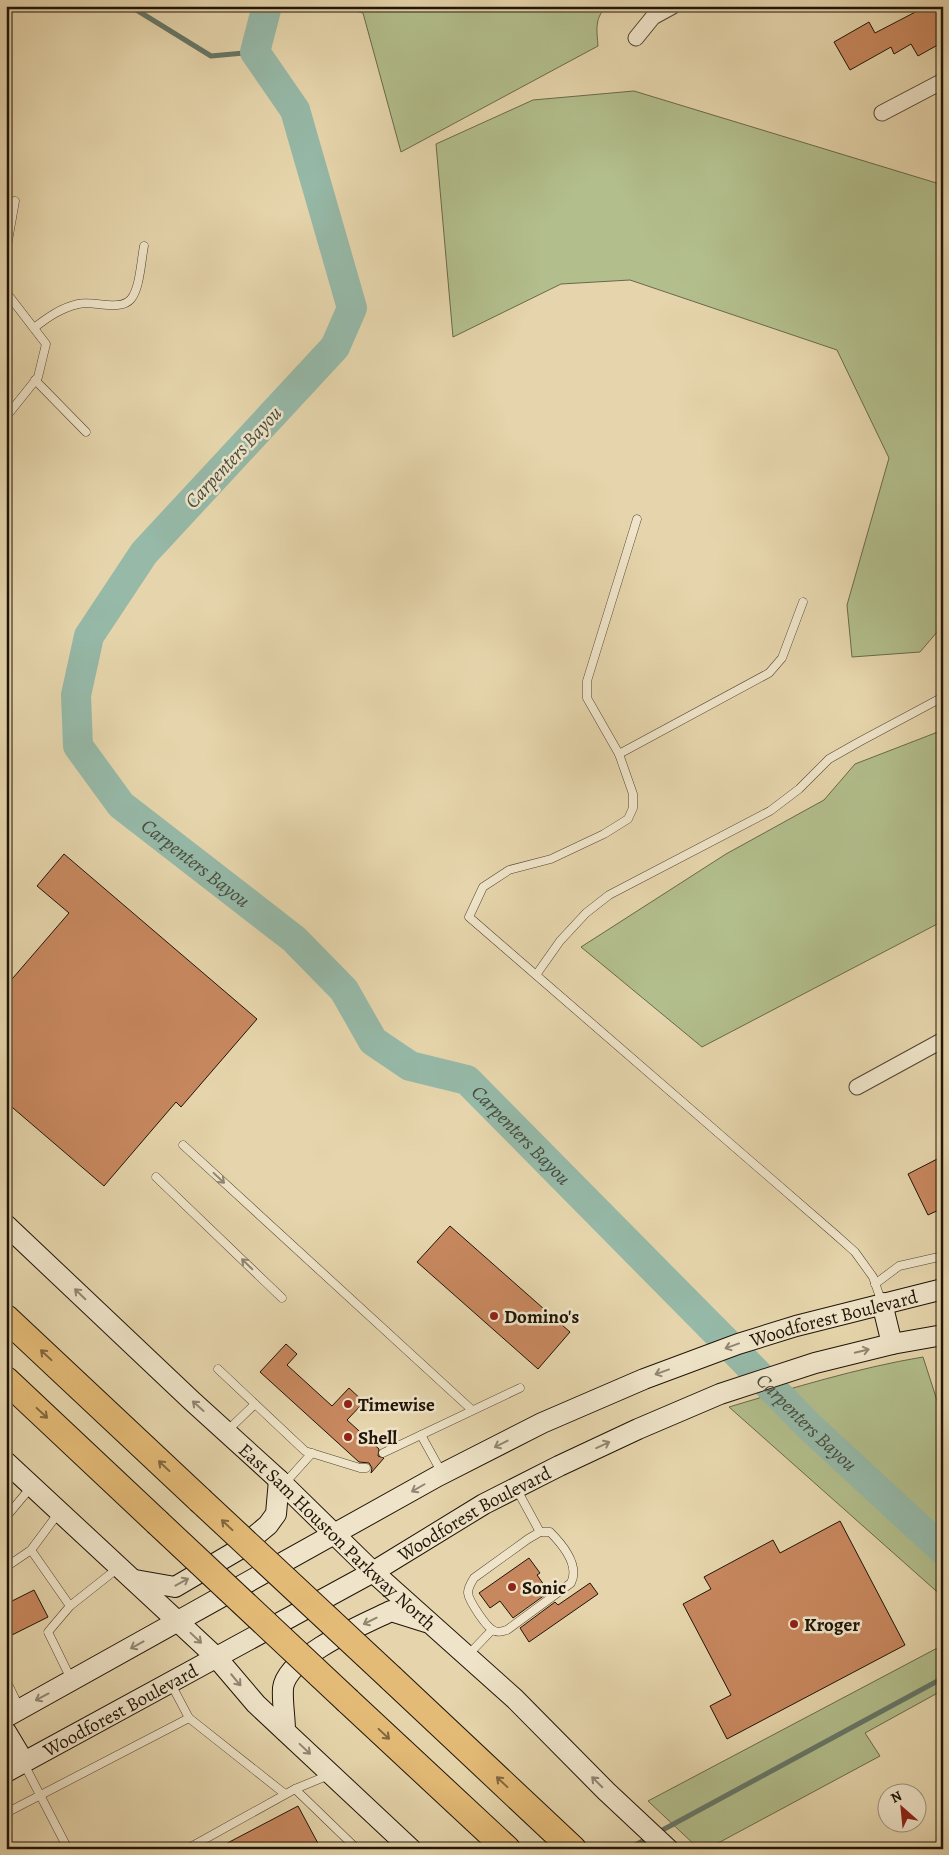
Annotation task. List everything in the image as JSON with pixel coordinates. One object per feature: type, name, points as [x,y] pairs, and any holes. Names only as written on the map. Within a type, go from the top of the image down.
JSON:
[{"type":"highway","points":[[6,1318],[574,1849]]},
{"type":"highway","points":[[6,1380],[501,1844]]},
{"type":"main road","name":"East Sam Houston Parkway North","points":[[6,1225],[281,1482],[373,1572],[515,1699],[668,1849]]},
{"type":"main road","name":"Woodforest Boulevard","points":[[13,1713],[336,1535],[442,1474],[542,1423],[644,1378],[738,1344],[796,1326],[943,1289]]},
{"type":"main road","points":[[882,1303],[892,1344]]},
{"type":"main road","name":"Woodforest Boulevard","points":[[6,1772],[373,1572],[484,1504],[638,1429],[720,1394],[815,1364],[892,1344],[943,1336]]},
{"type":"main road","points":[[6,1462],[216,1657],[256,1704],[411,1849]]},
{"type":"main road","points":[[135,1580],[175,1587],[238,1550],[268,1525],[276,1514],[281,1482]]},
{"type":"main road","points":[[285,1731],[283,1687],[295,1666],[332,1640],[391,1611],[432,1624]]},
{"type":"main road","points":[[6,1732],[24,1762]]},
{"type":"street","points":[[636,38],[653,17],[673,6]]},
{"type":"street","points":[[882,113],[943,81]]},
{"type":"street","points":[[857,1087],[943,1040]]},
{"type":"lane","points":[[6,203],[14,201],[6,252]]},
{"type":"lane","points":[[34,328],[46,318],[62,309],[81,303],[119,306],[130,301],[136,291],[144,246]]},
{"type":"lane","points":[[6,292],[46,344],[36,380],[6,417]]},
{"type":"lane","points":[[36,380],[86,432]]},
{"type":"lane","points":[[637,519],[587,681],[587,698],[619,754],[633,794],[633,808],[628,819],[604,834],[551,859],[509,870],[483,887],[470,916],[836,1235],[854,1252],[873,1277],[882,1303]]},
{"type":"lane","points":[[619,754],[769,673],[782,658],[803,602]]},
{"type":"lane","points":[[536,975],[560,941],[586,913],[610,895],[770,811],[799,789],[829,760],[943,697]]},
{"type":"lane","points":[[183,1145],[472,1410]]},
{"type":"lane","points":[[156,1177],[282,1298]]},
{"type":"lane","points":[[875,1284],[898,1266],[943,1256]]},
{"type":"lane","points":[[218,1370],[305,1452],[360,1468],[366,1468]]},
{"type":"lane","points":[[383,1453],[520,1388]]},
{"type":"lane","points":[[226,1432],[254,1404]]},
{"type":"lane","points":[[421,1435],[442,1474]]},
{"type":"lane","points":[[281,1482],[312,1454]]},
{"type":"lane","points":[[6,1517],[32,1486]]},
{"type":"lane","points":[[516,1488],[540,1532]]},
{"type":"lane","points":[[6,1567],[31,1550],[60,1511]]},
{"type":"lane","points":[[540,1532],[550,1532],[559,1541],[571,1560],[574,1576],[571,1583],[507,1630],[500,1632],[492,1630],[469,1597],[470,1584],[474,1578],[540,1532]]},
{"type":"lane","points":[[31,1550],[70,1606]]},
{"type":"lane","points":[[72,1681],[48,1632],[70,1606],[120,1566]]},
{"type":"lane","points":[[467,1656],[492,1630]]},
{"type":"lane","points":[[6,1680],[13,1713]]},
{"type":"lane","points":[[170,1682],[189,1718],[285,1794]]},
{"type":"lane","points":[[6,1814],[189,1718]]},
{"type":"lane","points":[[24,1762],[68,1849]]},
{"type":"lane","points":[[187,1849],[285,1794],[332,1774]]},
{"type":"lane","points":[[295,1789],[357,1849]]},
{"type":"green space","points":[[338,6],[606,7],[598,21],[598,46],[401,152],[363,13]]},
{"type":"green space","points":[[634,91],[943,185],[943,625],[920,652],[852,657],[847,605],[889,458],[837,350],[630,280],[561,284],[453,337],[436,144],[533,100]]},
{"type":"green space","points":[[943,730],[943,921],[702,1047],[581,947],[726,854],[824,800],[855,764]]},
{"type":"green space","points":[[923,1357],[943,1419],[943,1597],[729,1407],[849,1373]]},
{"type":"green space","points":[[943,1645],[943,1690],[865,1733],[880,1756],[707,1849],[699,1849],[648,1801]]},
{"type":"building","points":[[927,6],[943,6],[943,42],[918,56],[911,44],[894,54],[891,47],[850,70],[834,42],[869,22],[875,33]]},
{"type":"building","points":[[64,854],[257,1019],[181,1107],[176,1102],[104,1186],[6,1102],[6,986],[69,913],[37,886]]},
{"type":"building","points":[[943,1156],[943,1208],[928,1215],[908,1174]]},
{"type":"building","points":[[450,1226],[570,1332],[538,1369],[417,1262]]},
{"type":"building","name":"Shell","points":[[286,1344],[297,1354],[287,1365],[332,1406],[349,1388],[364,1402],[347,1420],[379,1449],[378,1456],[384,1458],[371,1473],[372,1468],[369,1463],[359,1462],[260,1372]]},
{"type":"building","name":"Kroger","points":[[840,1521],[905,1645],[727,1739],[710,1706],[731,1695],[683,1604],[711,1589],[704,1577],[773,1540],[780,1553]]},
{"type":"building","points":[[529,1558],[540,1573],[537,1575],[549,1592],[513,1618],[500,1601],[490,1608],[479,1593]]},
{"type":"building","points":[[590,1583],[598,1594],[529,1642],[520,1628],[555,1602],[558,1605]]},
{"type":"building","points":[[34,1590],[48,1617],[6,1638],[6,1604]]},
{"type":"building","points":[[298,1806],[321,1849],[216,1849]]},
{"type":"waterway","points":[[130,6],[211,56],[255,52]]},
{"type":"waterway","name":"Carpenters Bayou","points":[[267,6],[255,52],[295,110],[352,308],[335,347],[144,553],[89,636],[76,695],[78,746],[121,805],[294,939],[344,990],[373,1041],[410,1066],[467,1080],[811,1428],[943,1550]]},
{"type":"waterway","points":[[657,1833],[943,1678]]},
{"type":"waterway","points":[[628,1849],[650,1837]]},
{"type":"place","name":"Domino's","points":[[494,1316]]},
{"type":"place","name":"Timewise","points":[[348,1404]]},
{"type":"place","name":"Shell","points":[[348,1437]]},
{"type":"place","name":"Sonic","points":[[512,1587]]},
{"type":"place","name":"Kroger","points":[[794,1624]]}]
